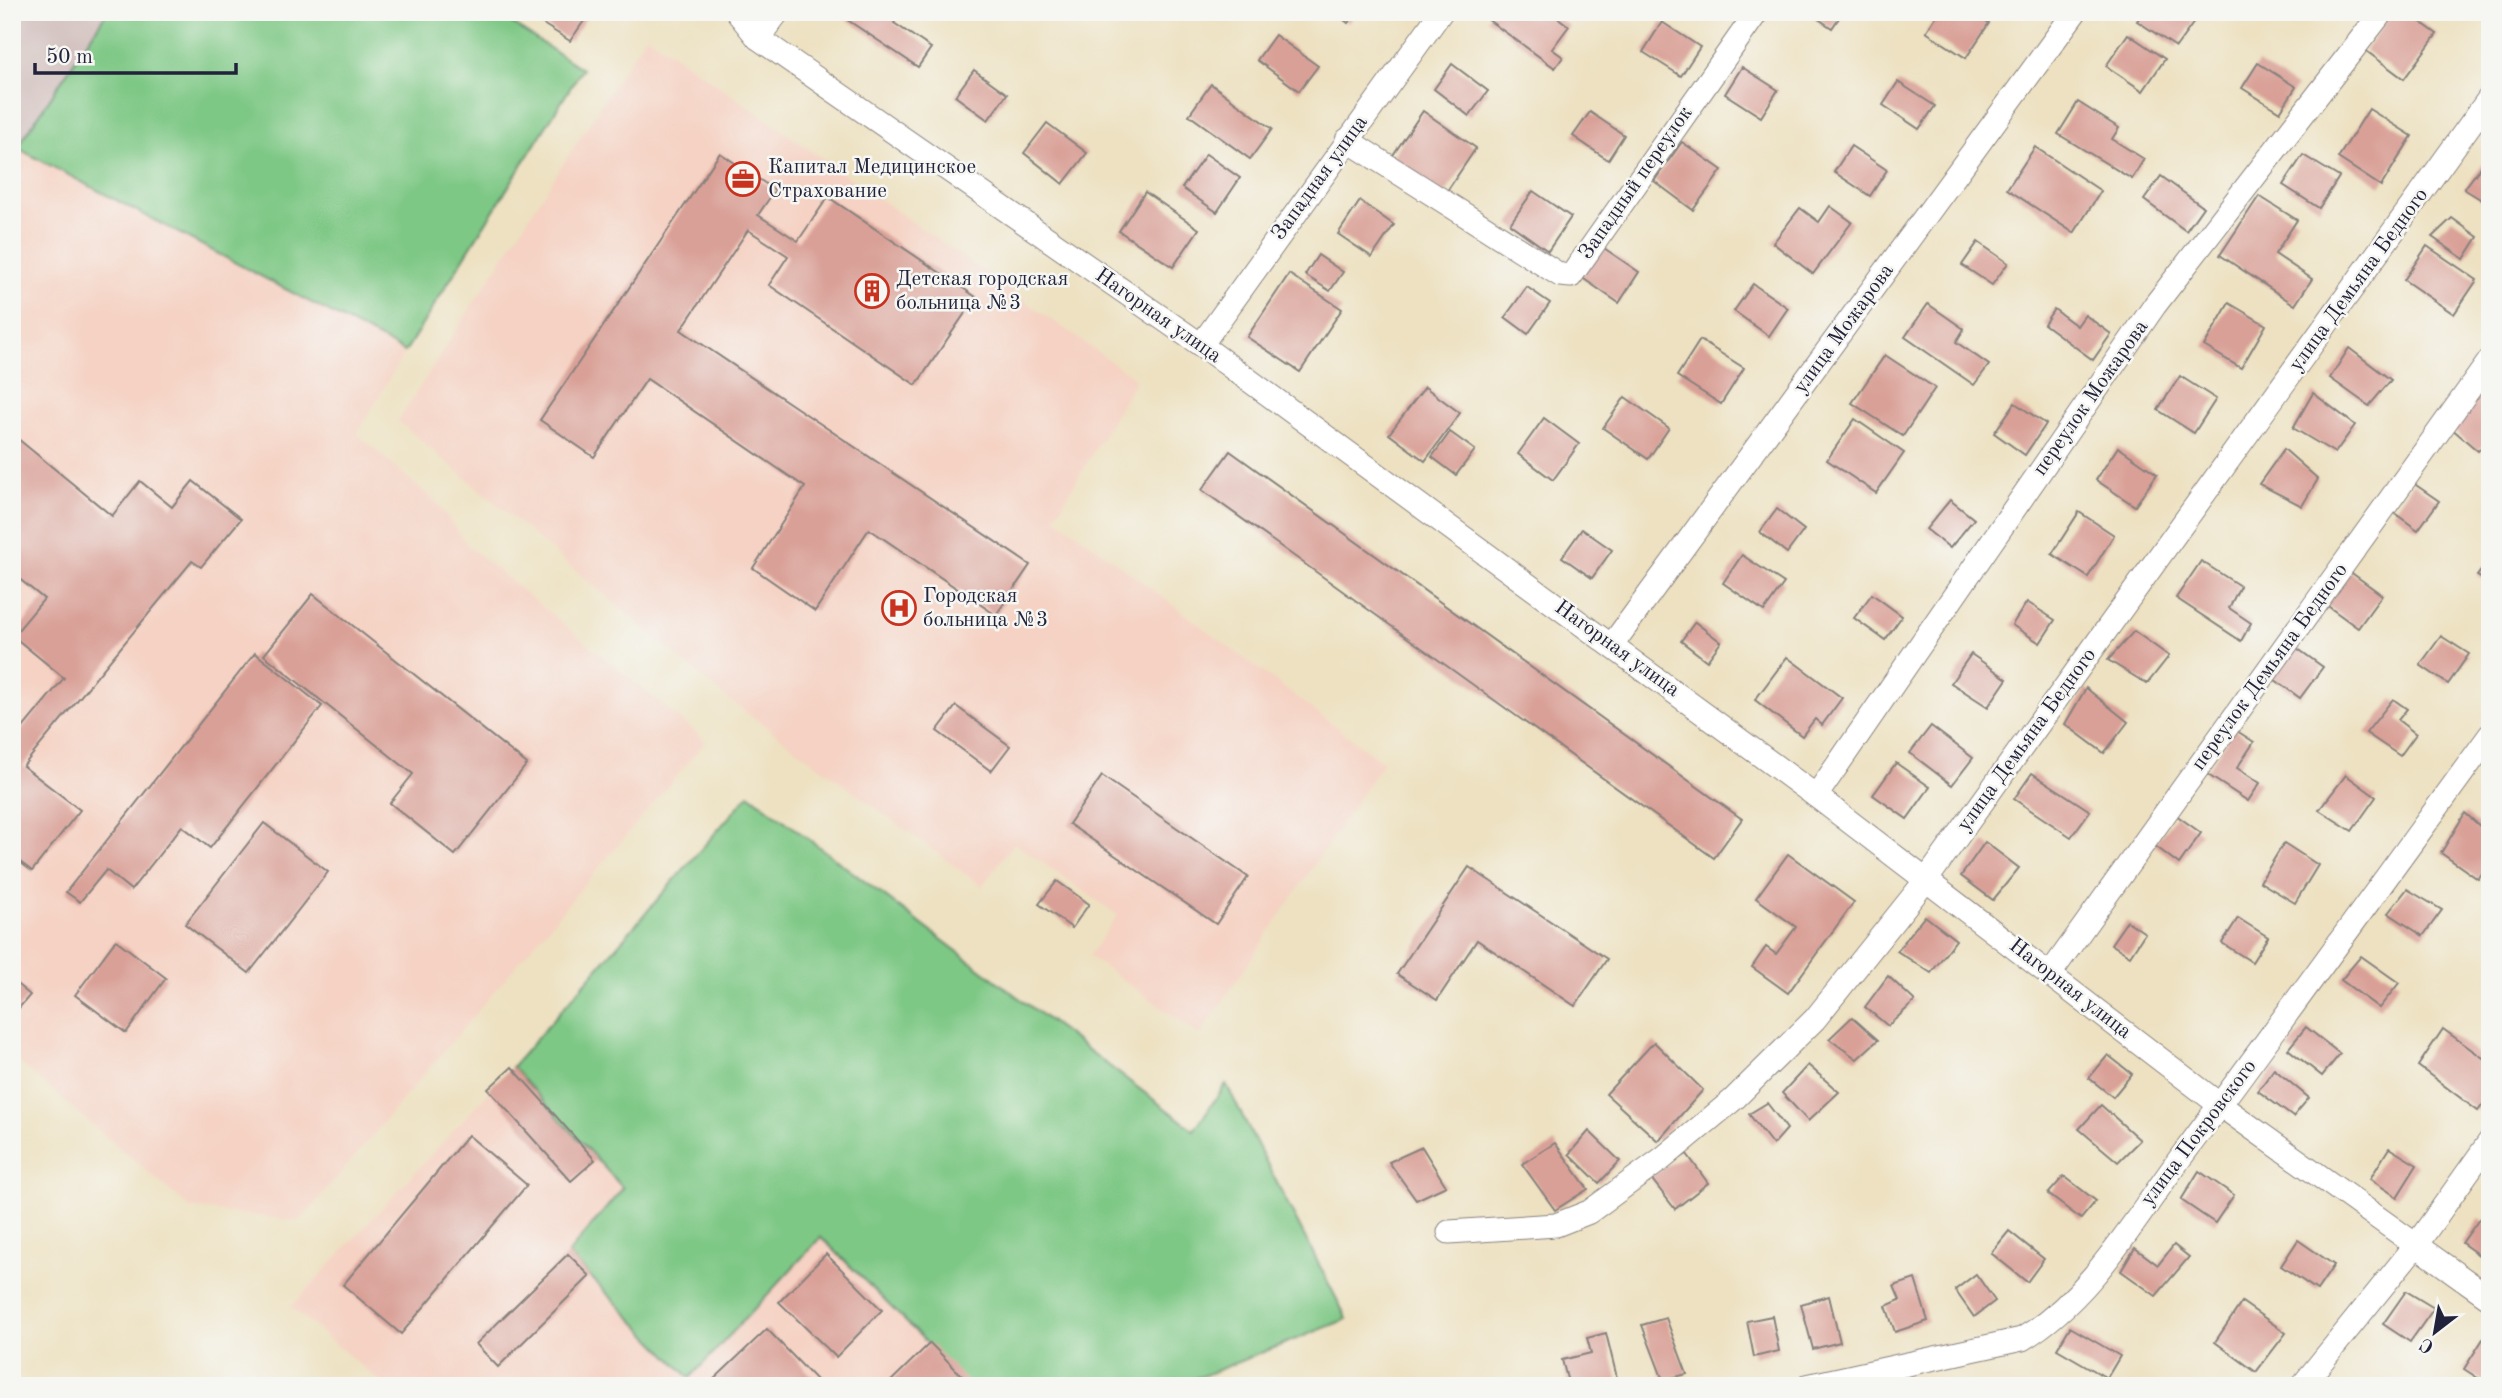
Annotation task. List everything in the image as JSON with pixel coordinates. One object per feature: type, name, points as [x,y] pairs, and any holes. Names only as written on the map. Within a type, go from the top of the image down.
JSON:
[{"type":"street","name":"Нагорная улица","points":[[737,12],[758,38],[1201,345],[1816,796],[2220,1105],[2490,1298]]},
{"type":"street","points":[[758,38],[778,12]]},
{"type":"street","name":"Западная улица","points":[[1201,345],[1441,12]]},
{"type":"street","name":"Западный переулок","points":[[1347,140],[1560,275],[1571,276],[1756,12]]},
{"type":"street","name":"улица Можарова","points":[[1612,645],[2075,12]]},
{"type":"street","name":"переулок Можарова","points":[[1816,796],[2155,305],[2382,12]]},
{"type":"street","name":"улица Демьяна Бедного","points":[[1449,1232],[1556,1225],[1589,1212],[1663,1158],[1734,1099],[1815,1019],[1927,879],[2490,97]]},
{"type":"street","name":"переулок Демьяна Бедного","points":[[2050,974],[2490,360]]},
{"type":"street","name":"улица Покровского","points":[[1807,1386],[2022,1339],[2052,1321],[2099,1267],[2490,735]]},
{"type":"street","points":[[2302,1386],[2416,1245],[2490,1141]]},
{"type":"shaded area","points":[[12,12],[107,12],[12,157]]},
{"type":"shaded area","name":"Городская больница №3","points":[[646,35],[1136,379],[1055,517],[1383,762],[1200,1035],[1089,956],[1118,915],[1014,843],[982,886],[728,699],[398,421]]},
{"type":"shaded area","points":[[17,148],[405,352],[357,434],[437,503],[468,546],[706,741],[300,1221],[190,1208],[12,1056],[12,157]]},
{"type":"shaded area","points":[[512,1067],[623,1188],[690,1377],[822,1237],[970,1386],[385,1386],[291,1307]]},
{"type":"green space","points":[[107,12],[494,12],[582,69],[405,352],[17,148]]},
{"type":"green space","points":[[749,794],[1194,1130],[1226,1084],[1347,1319],[1177,1386],[970,1386],[821,1237],[690,1378],[568,1254],[623,1188],[512,1067]]},
{"type":"building","points":[[550,12],[576,12],[586,18],[570,41],[543,24]]},
{"type":"building","points":[[842,12],[901,12],[894,23],[931,48],[918,67],[840,15]]},
{"type":"building","points":[[1334,12],[1356,12],[1348,23]]},
{"type":"building","points":[[1492,12],[1550,12],[1569,26],[1552,49],[1563,57],[1555,68],[1487,19]]},
{"type":"building","points":[[1808,12],[1843,12],[1832,28]]},
{"type":"building","points":[[1939,12],[1973,12],[1989,23],[1966,58],[1926,32]]},
{"type":"building","points":[[2143,12],[2180,12],[2194,22],[2176,47],[2137,21]]},
{"type":"building","points":[[2393,12],[2407,12],[2437,34],[2404,79],[2365,50]]},
{"type":"building","points":[[1662,22],[1700,47],[1681,76],[1643,52]]},
{"type":"building","points":[[2128,34],[2165,59],[2143,91],[2106,66]]},
{"type":"building","points":[[1275,35],[1318,66],[1299,91],[1257,60]]},
{"type":"building","points":[[2258,63],[2296,87],[2280,112],[2242,88]]},
{"type":"building","points":[[1452,64],[1488,91],[1469,116],[1434,89]]},
{"type":"building","points":[[1742,67],[1778,90],[1761,117],[1725,94]]},
{"type":"building","points":[[974,70],[1007,94],[988,120],[955,96]]},
{"type":"building","points":[[1898,82],[1935,106],[1919,129],[1883,105]]},
{"type":"building","points":[[1211,84],[1272,129],[1250,159],[1189,115]]},
{"type":"building","points":[[2078,102],[2119,128],[2112,139],[2144,159],[2132,179],[2058,134]]},
{"type":"building","points":[[2369,109],[2412,136],[2381,186],[2338,158]]},
{"type":"building","points":[[1423,111],[1476,148],[1445,194],[1391,158]]},
{"type":"building","points":[[1590,112],[1624,135],[1608,160],[1573,136]]},
{"type":"building","points":[[1047,123],[1087,153],[1063,184],[1024,153]]},
{"type":"building","points":[[1682,142],[1722,170],[1693,210],[1654,181]]},
{"type":"building","points":[[1851,146],[1887,170],[1870,196],[1834,172]]},
{"type":"building","points":[[2035,147],[2101,191],[2074,233],[2007,189]]},
{"type":"building","points":[[720,153],[775,190],[758,215],[798,241],[828,197],[976,297],[916,385],[769,285],[788,256],[748,230],[681,330],[1030,565],[996,615],[869,529],[815,611],[753,568],[805,487],[647,379],[594,457],[540,420]]},
{"type":"building","points":[[1206,154],[1240,178],[1217,212],[1182,188]]},
{"type":"building","points":[[2303,155],[2339,177],[2319,208],[2283,185]]},
{"type":"building","points":[[2490,155],[2490,205],[2464,189]]},
{"type":"building","points":[[2161,176],[2203,207],[2186,231],[2144,200]]},
{"type":"building","points":[[1533,191],[1571,217],[1548,251],[1510,224]]},
{"type":"building","points":[[1145,192],[1199,229],[1173,267],[1119,231]]},
{"type":"building","points":[[2259,196],[2297,220],[2275,254],[2312,279],[2295,305],[2220,255]]},
{"type":"building","points":[[1360,201],[1394,225],[1372,257],[1338,234]]},
{"type":"building","points":[[1830,206],[1852,222],[1813,274],[1773,243],[1800,208],[1819,222]]},
{"type":"building","points":[[2452,218],[2478,237],[2464,259],[2432,237]]},
{"type":"building","points":[[1978,242],[2008,263],[1992,285],[1962,265]]},
{"type":"building","points":[[1601,246],[1639,272],[1619,303],[1581,277]]},
{"type":"building","points":[[2427,246],[2477,280],[2454,314],[2404,280]]},
{"type":"building","points":[[1318,255],[1343,272],[1330,291],[1305,275]]},
{"type":"building","points":[[1289,274],[1342,309],[1300,372],[1247,337]]},
{"type":"building","points":[[1753,284],[1788,308],[1769,336],[1734,311]]},
{"type":"building","points":[[1527,287],[1550,303],[1528,334],[1505,317]]},
{"type":"building","points":[[2229,303],[2266,325],[2241,368],[2204,346]]},
{"type":"building","points":[[1928,304],[1964,329],[1956,342],[1989,365],[1974,385],[1905,337]]},
{"type":"building","points":[[2054,309],[2077,326],[2085,315],[2111,334],[2093,360],[2044,324]]},
{"type":"building","points":[[1700,340],[1744,368],[1721,404],[1677,376]]},
{"type":"building","points":[[2349,348],[2391,380],[2369,406],[2330,378]]},
{"type":"building","points":[[1885,355],[1935,388],[1903,436],[1852,403]]},
{"type":"building","points":[[2180,376],[2216,399],[2194,433],[2158,410]]},
{"type":"building","points":[[1425,387],[1460,413],[1425,461],[1389,434]]},
{"type":"building","points":[[2484,389],[2490,393],[2490,438],[2478,451],[2451,428]]},
{"type":"building","points":[[2313,393],[2355,425],[2335,453],[2293,428]]},
{"type":"building","points":[[1625,397],[1669,428],[1648,459],[1603,428]]},
{"type":"building","points":[[2015,403],[2046,424],[2025,455],[1994,433]]},
{"type":"building","points":[[1544,418],[1579,444],[1553,480],[1518,454]]},
{"type":"building","points":[[1855,419],[1904,453],[1876,493],[1827,460]]},
{"type":"building","points":[[1450,432],[1475,450],[1456,475],[1432,457]]},
{"type":"building","points":[[12,434],[112,516],[140,481],[172,507],[193,481],[241,519],[201,567],[192,561],[23,766],[80,810],[32,871],[12,856],[12,741],[64,678],[13,636],[44,599],[12,573]]},
{"type":"building","points":[[2118,447],[2157,474],[2135,506],[2096,480]]},
{"type":"building","points":[[2284,449],[2318,479],[2302,506],[2259,484]]},
{"type":"building","points":[[1230,451],[1742,819],[1714,858],[1202,490]]},
{"type":"building","points":[[2413,483],[2439,501],[2418,530],[2393,512]]},
{"type":"building","points":[[1950,500],[1974,519],[1950,548],[1926,529]]},
{"type":"building","points":[[1777,509],[1804,530],[1787,553],[1760,532]]},
{"type":"building","points":[[2079,512],[2114,535],[2088,577],[2052,554]]},
{"type":"building","points":[[1582,529],[1612,550],[1592,578],[1562,557]]},
{"type":"building","points":[[1742,555],[1784,583],[1764,611],[1723,583]]},
{"type":"building","points":[[2490,559],[2490,583],[2477,576]]},
{"type":"building","points":[[2201,561],[2240,586],[2229,608],[2251,623],[2241,641],[2176,598]]},
{"type":"building","points":[[2349,571],[2382,595],[2358,628],[2325,604]]},
{"type":"building","points":[[313,594],[527,764],[455,855],[390,803],[413,774],[264,655]]},
{"type":"building","points":[[1872,594],[1902,616],[1885,640],[1854,618]]},
{"type":"building","points":[[2027,602],[2055,620],[2040,643],[2012,625]]},
{"type":"building","points":[[1695,622],[1721,642],[1707,661],[1681,641]]},
{"type":"building","points":[[2134,631],[2169,656],[2147,684],[2108,660]]},
{"type":"building","points":[[2441,636],[2469,654],[2448,684],[2420,665]]},
{"type":"building","points":[[2294,646],[2323,667],[2300,698],[2271,677]]},
{"type":"building","points":[[255,653],[322,706],[210,848],[182,826],[131,890],[106,870],[80,902],[66,892]]},
{"type":"building","points":[[1971,654],[2007,679],[1988,707],[1951,683]]},
{"type":"building","points":[[1787,657],[1842,698],[1822,725],[1815,719],[1802,736],[1755,700]]},
{"type":"building","points":[[2086,688],[2128,722],[2104,753],[2065,724]]},
{"type":"building","points":[[2393,699],[2407,709],[2398,720],[2416,734],[2400,756],[2366,733]]},
{"type":"building","points":[[956,706],[1010,746],[991,771],[937,731]]},
{"type":"building","points":[[1931,726],[1973,758],[1952,785],[1910,753]]},
{"type":"building","points":[[2234,729],[2254,742],[2237,768],[2260,783],[2248,801],[2205,773]]},
{"type":"building","points":[[1896,763],[1930,787],[1907,819],[1873,795]]},
{"type":"building","points":[[2032,773],[2090,811],[2071,837],[2014,799]]},
{"type":"building","points":[[2346,775],[2376,797],[2352,831],[2319,810]]},
{"type":"building","points":[[1102,776],[1248,877],[1216,924],[1069,824]]},
{"type":"building","points":[[2465,813],[2490,835],[2490,862],[2478,879],[2441,853]]},
{"type":"building","points":[[2176,815],[2201,833],[2179,864],[2154,845]]},
{"type":"building","points":[[264,823],[328,872],[249,973],[185,924]]},
{"type":"building","points":[[1985,842],[2019,868],[1993,900],[1961,876]]},
{"type":"building","points":[[2284,843],[2318,865],[2295,903],[2260,882]]},
{"type":"building","points":[[1788,854],[1854,902],[1788,993],[1752,967],[1766,947],[1776,954],[1796,927],[1756,898]]},
{"type":"building","points":[[1469,867],[1607,959],[1575,1006],[1477,940],[1437,1000],[1397,974]]},
{"type":"building","points":[[1057,881],[1089,904],[1072,928],[1039,904]]},
{"type":"building","points":[[2407,889],[2442,910],[2423,936],[2388,913]]},
{"type":"building","points":[[1925,916],[1956,940],[1931,973],[1897,951]]},
{"type":"building","points":[[2238,918],[2268,937],[2252,962],[2222,943]]},
{"type":"building","points":[[2127,921],[2145,933],[2130,956],[2111,944]]},
{"type":"building","points":[[116,940],[166,978],[126,1033],[75,995]]},
{"type":"building","points":[[2361,956],[2399,983],[2379,1008],[2341,980]]},
{"type":"building","points":[[1888,976],[1915,1001],[1888,1026],[1865,1007]]},
{"type":"building","points":[[12,980],[30,995],[12,1016]]},
{"type":"building","points":[[1852,1017],[1878,1040],[1857,1059],[1829,1039]]},
{"type":"building","points":[[2306,1027],[2340,1054],[2322,1076],[2288,1049]]},
{"type":"building","points":[[2443,1029],[2490,1063],[2490,1095],[2478,1111],[2418,1066]]},
{"type":"building","points":[[1654,1042],[1703,1090],[1658,1141],[1606,1094]]},
{"type":"building","points":[[2108,1055],[2132,1074],[2113,1097],[2089,1078]]},
{"type":"building","points":[[1808,1065],[1839,1092],[1808,1121],[1782,1093]]},
{"type":"building","points":[[512,1067],[595,1160],[571,1181],[488,1089]]},
{"type":"building","points":[[2274,1069],[2309,1098],[2293,1117],[2258,1091]]},
{"type":"building","points":[[1767,1103],[1787,1129],[1773,1145],[1749,1114]]},
{"type":"building","points":[[2101,1105],[2140,1140],[2118,1162],[2079,1129]]},
{"type":"building","points":[[1589,1131],[1620,1161],[1599,1183],[1569,1154]]},
{"type":"building","points":[[468,1135],[527,1185],[401,1334],[343,1285]]},
{"type":"building","points":[[1555,1143],[1588,1189],[1555,1210],[1522,1164]]},
{"type":"building","points":[[1422,1147],[1446,1186],[1416,1200],[1389,1162]]},
{"type":"building","points":[[2389,1148],[2417,1165],[2397,1197],[2370,1179]]},
{"type":"building","points":[[1687,1154],[1708,1183],[1675,1209],[1650,1177]]},
{"type":"building","points":[[2199,1171],[2234,1195],[2215,1223],[2181,1200]]},
{"type":"building","points":[[2064,1176],[2096,1201],[2081,1219],[2048,1194]]},
{"type":"building","points":[[2480,1218],[2490,1226],[2490,1263],[2462,1243]]},
{"type":"building","points":[[2009,1231],[2044,1259],[2027,1282],[1991,1253]]},
{"type":"building","points":[[2298,1240],[2334,1265],[2317,1290],[2281,1266]]},
{"type":"building","points":[[2174,1245],[2189,1257],[2156,1296],[2121,1271],[2135,1248],[2158,1265]]},
{"type":"building","points":[[568,1254],[590,1276],[498,1367],[476,1344]]},
{"type":"building","points":[[826,1254],[882,1310],[836,1357],[779,1302]]},
{"type":"building","points":[[1976,1274],[1995,1301],[1974,1317],[1955,1290]]},
{"type":"building","points":[[1915,1279],[1928,1321],[1895,1332],[1886,1306],[1900,1300],[1894,1286]]},
{"type":"building","points":[[2406,1291],[2434,1308],[2410,1342],[2383,1324]]},
{"type":"building","points":[[1829,1296],[1840,1342],[1813,1349],[1801,1304]]},
{"type":"building","points":[[2242,1302],[2286,1333],[2256,1372],[2215,1342]]},
{"type":"building","points":[[1772,1316],[1779,1351],[1754,1357],[1747,1321]]},
{"type":"building","points":[[1666,1318],[1687,1374],[1663,1380],[1642,1325]]},
{"type":"building","points":[[2070,1327],[2120,1356],[2107,1378],[2057,1349]]},
{"type":"building","points":[[767,1329],[819,1383],[816,1386],[714,1386],[711,1382]]},
{"type":"building","points":[[1606,1333],[1619,1386],[1569,1386],[1562,1360],[1591,1353],[1587,1338]]},
{"type":"building","points":[[2483,1339],[2490,1343],[2490,1386],[2464,1369]]},
{"type":"building","points":[[930,1343],[972,1386],[886,1386]]},
{"type":"place","name":"Капитал Медицинское Страхование","points":[[743,179]]},
{"type":"place","name":"Детская городская больница №3","points":[[872,291]]},
{"type":"place","name":"Городская больница №3","points":[[899,608]]}]
